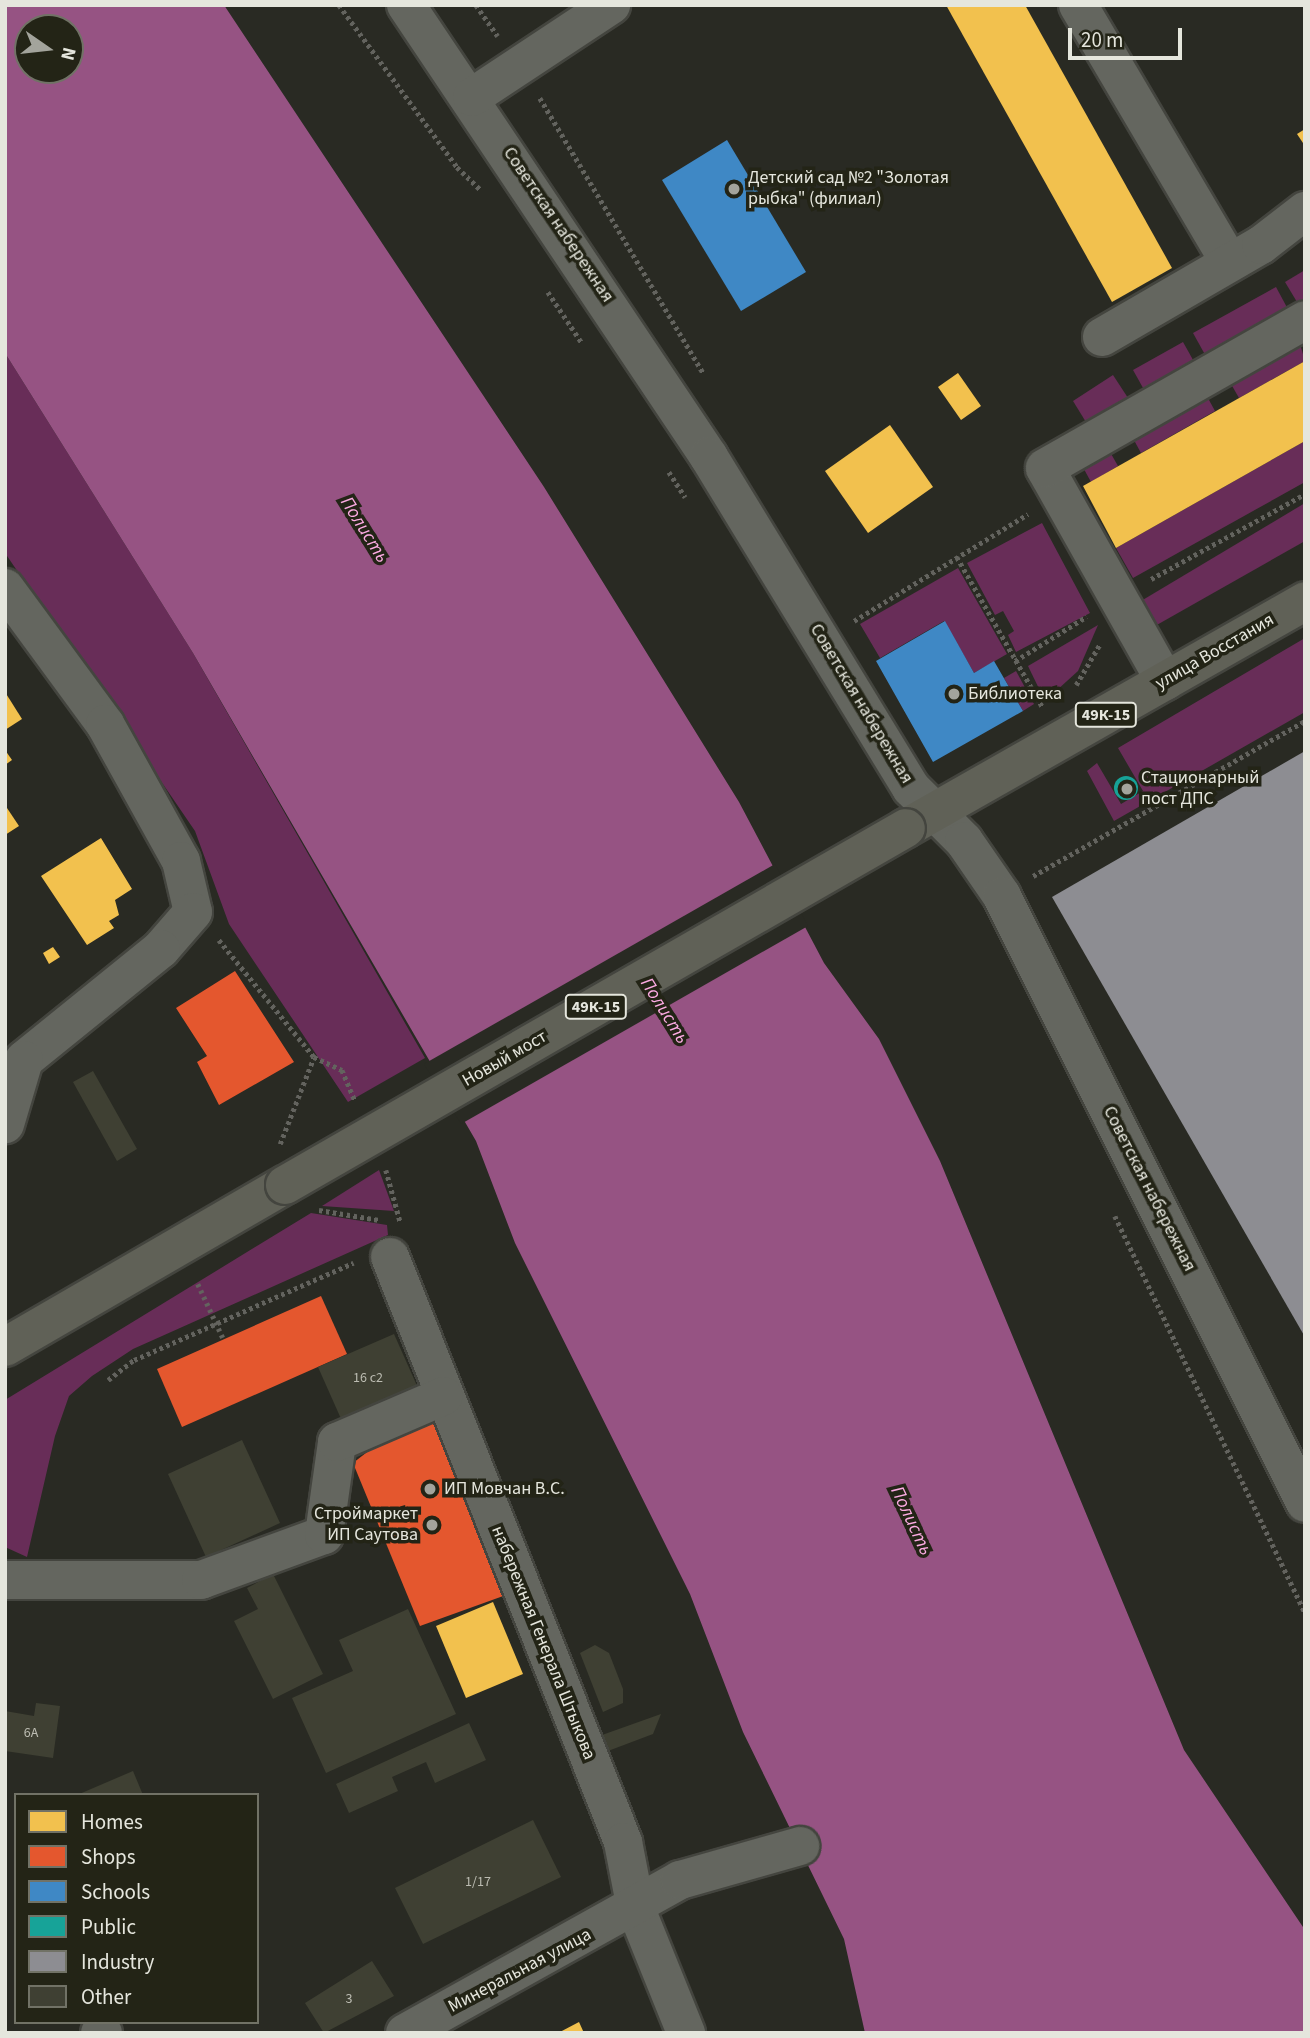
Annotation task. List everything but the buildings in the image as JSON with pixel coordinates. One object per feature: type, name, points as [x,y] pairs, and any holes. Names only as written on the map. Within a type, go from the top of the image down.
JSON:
[{"type":"main road","name":"улица Восстания","points":[[920,821],[1305,601]]},
{"type":"main road","name":"Новый мост","points":[[5,1347],[920,821]]},
{"type":"street","name":"Советская набережная","points":[[406,5],[472,97],[709,457],[911,789],[920,821],[964,841],[1002,895],[1305,1503]]},
{"type":"street","points":[[472,97],[611,5]]},
{"type":"street","points":[[1079,5],[1229,261]]},
{"type":"street","points":[[1102,337],[1229,261],[1305,211]]},
{"type":"street","points":[[1165,681],[1045,468],[1305,320]]},
{"type":"street","points":[[5,588],[105,724],[181,861],[193,912],[161,949],[23,1060],[5,1124]]},
{"type":"street","name":"набережная Генерала Штыкова","points":[[387,1239],[444,1396],[622,1842],[636,1909],[686,2033]]},
{"type":"street","points":[[5,1580],[201,1580],[324,1535],[337,1442],[444,1396]]},
{"type":"street","name":"Минеральная улица","points":[[405,2033],[636,1909],[680,1880],[800,1846]]},
{"type":"path","points":[[340,5],[457,167],[489,197]]},
{"type":"path","points":[[545,286],[588,351]]},
{"type":"path","points":[[661,458],[694,510]]},
{"type":"path","points":[[1015,661],[1118,598],[1305,494]]},
{"type":"path","points":[[849,624],[1059,495]]},
{"type":"path","points":[[957,557],[1040,703]]},
{"type":"path","points":[[1070,695],[1118,598]]},
{"type":"path","points":[[1032,715],[1052,704]]},
{"type":"path","points":[[1002,895],[1305,721]]},
{"type":"path","points":[[193,912],[314,1057],[342,1070],[358,1107]]},
{"type":"path","points":[[280,1142],[314,1057]]},
{"type":"path","points":[[108,1380],[134,1360],[359,1260],[387,1239],[400,1206],[379,1155]]},
{"type":"path","points":[[1110,1206],[1305,1612]]},
{"type":"path","points":[[315,1209],[387,1239]]},
{"type":"path","points":[[198,1284],[224,1340]]},
{"type":"shaded area","points":[[1305,270],[1305,304],[1300,307],[1285,282]]},
{"type":"shaded area","points":[[1276,287],[1290,313],[1208,360],[1193,333]]},
{"type":"shaded area","points":[[1298,337],[1305,361],[1239,398],[1227,377]]},
{"type":"shaded area","points":[[1183,342],[1197,367],[1147,395],[1133,370]]},
{"type":"shaded area","points":[[5,353],[193,653],[425,1058],[348,1102],[229,924],[195,831],[5,553]]},
{"type":"shaded area","points":[[1113,375],[1130,401],[1089,427],[1073,401]]},
{"type":"shaded area","points":[[1203,389],[1215,411],[1141,453],[1129,431]]},
{"type":"shaded area","points":[[1305,441],[1305,482],[1133,578],[1116,548]]},
{"type":"shaded area","points":[[1106,445],[1118,466],[1091,482],[1079,460]]},
{"type":"shaded area","points":[[1305,503],[1305,541],[1155,626],[1141,601]]},
{"type":"shaded area","points":[[1042,523],[1090,613],[1016,652],[1008,635],[1014,631],[1003,611],[995,615],[967,563]]},
{"type":"shaded area","points":[[958,568],[1007,654],[974,673],[944,621],[880,658],[860,624]]},
{"type":"shaded area","points":[[1098,625],[1078,671],[1045,701],[1028,666]]},
{"type":"shaded area","points":[[1305,638],[1305,712],[1114,821],[1087,771],[1097,763],[1121,804],[1143,791],[1118,748]]},
{"type":"shaded area","points":[[1016,671],[1034,704],[1023,711],[1004,678]]},
{"type":"shaded area","points":[[379,1170],[394,1211],[322,1206]]},
{"type":"shaded area","points":[[311,1213],[387,1225],[388,1235],[133,1349],[92,1376],[69,1396],[55,1436],[27,1557],[5,1547],[5,1400]]},
{"type":"water","name":"Полисть","points":[[5,5],[224,5],[544,487],[739,802],[824,963],[879,1039],[940,1161],[1184,1750],[1305,1930],[1305,2033],[865,2033],[844,1939],[743,1732],[690,1594],[515,1243],[476,1141],[193,653],[5,353]]},
{"type":"pier","points":[[775,864],[808,926],[461,1124],[424,1064]]},
{"type":"place","name":"Детский сад №2 \"Золотая рыбка\" (филиал)","points":[[734,189]]},
{"type":"place","name":"Библиотека","points":[[954,694]]},
{"type":"place","name":"Стационарный пост ДПС","points":[[1127,789]]},
{"type":"place","name":"ИП Мовчан В.С.","points":[[430,1489]]},
{"type":"place","name":"Строймаркет ИП Саутова","points":[[432,1525]]}]
